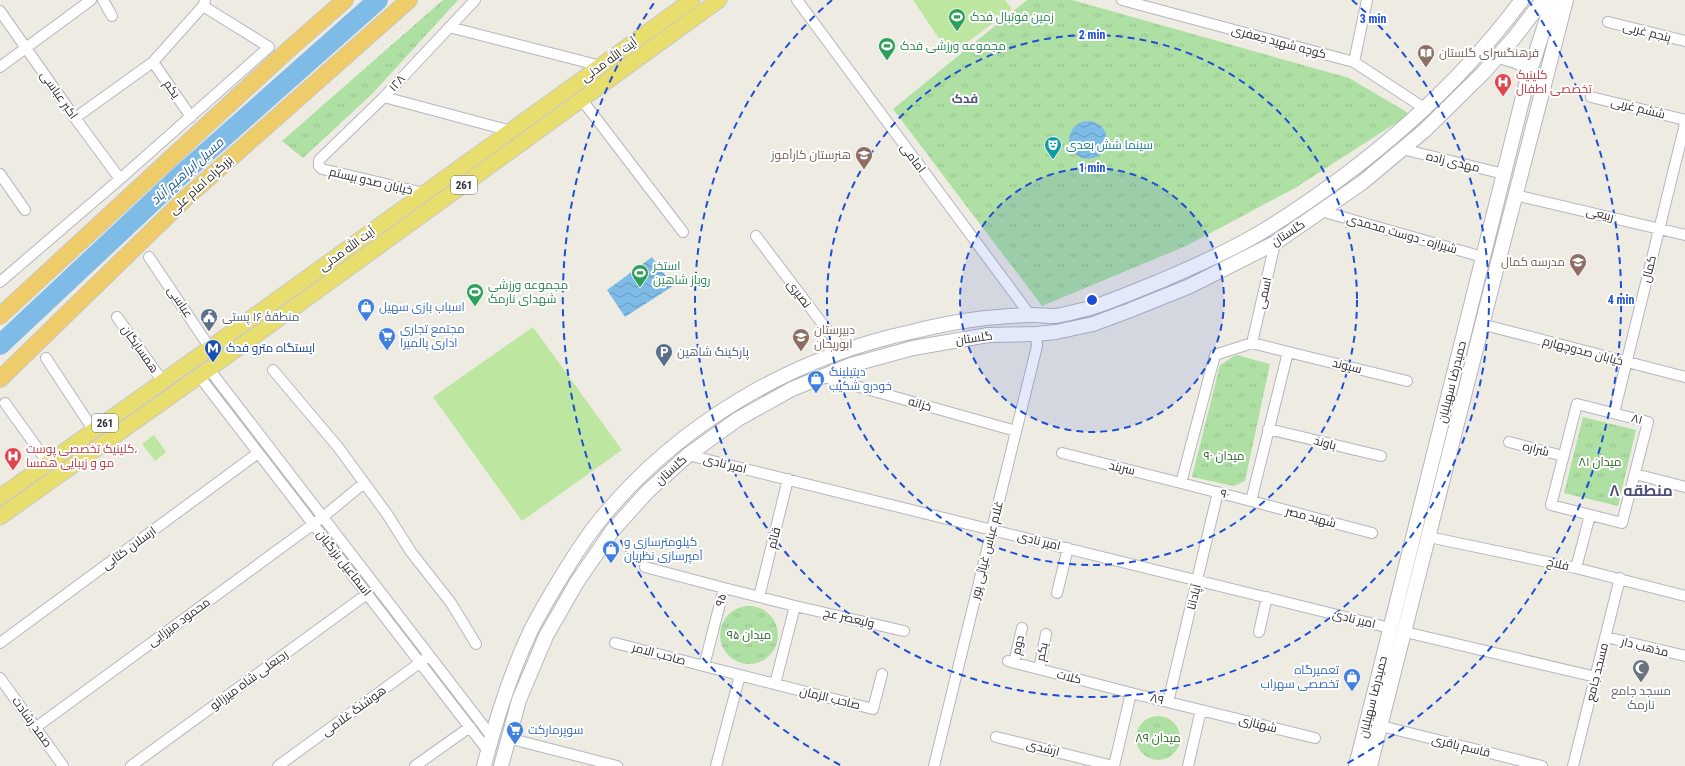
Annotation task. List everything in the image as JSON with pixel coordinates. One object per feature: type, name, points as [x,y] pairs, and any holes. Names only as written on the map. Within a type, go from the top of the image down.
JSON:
[{"type":"highway","points":[[0,316],[287,51],[345,0]]},
{"type":"highway","name":"بزرگراه امام علی","points":[[0,379],[187,197],[409,0]]},
{"type":"main road","name":"آیت الله مدنی","points":[[0,497],[163,382],[692,0]]},
{"type":"main road","name":"261","points":[[0,517],[204,373],[719,0]]},
{"type":"main road","name":"گلستان","points":[[484,766],[504,694],[531,629],[563,574],[599,521],[636,480],[678,442],[730,406],[785,375],[843,351],[909,332],[981,319],[1030,315],[1054,316],[1088,308],[1184,271],[1267,229],[1353,170],[1424,108],[1471,62],[1501,28],[1522,0]]},
{"type":"main road","name":"گلستان","points":[[501,766],[519,700],[546,636],[577,582],[612,531],[648,491],[688,455],[738,419],[792,390],[851,365],[913,348],[988,335],[1056,332],[1093,324],[1128,312],[1190,286],[1275,242],[1363,182],[1430,125],[1498,56],[1543,0]]},
{"type":"main road","name":"حمیدرضا سهیلیان","points":[[1370,766],[1429,537],[1474,322],[1483,257],[1528,78],[1553,0]]},
{"type":"main road","name":"حمیدرضا سهیلیان","points":[[1356,766],[1414,534],[1474,322],[1498,261],[1566,0]]},
{"type":"main road","points":[[1498,56],[1516,60],[1524,64],[1530,70],[1528,78]]},
{"type":"main road","points":[[1504,174],[1520,177]]},
{"type":"main road","points":[[1500,191],[1515,195]]},
{"type":"main road","points":[[1483,257],[1498,261]]},
{"type":"main road","points":[[1030,315],[1036,334]]},
{"type":"main road","points":[[199,356],[204,373]]},
{"type":"main road","points":[[94,431],[104,444]]},
{"type":"main road","points":[[1414,534],[1429,537]]},
{"type":"main road","points":[[1390,628],[1405,632]]},
{"type":"main road","points":[[1367,722],[1381,726]]},
{"type":"main road","points":[[492,737],[508,738]]},
{"type":"main road","points":[[488,751],[508,738]]},
{"type":"street","points":[[0,67],[91,0]]},
{"type":"street","points":[[103,0],[112,16]]},
{"type":"street","name":"۱۲۸","points":[[319,166],[319,160],[384,97],[475,0]]},
{"type":"street","name":"امامی","points":[[798,0],[1030,315]]},
{"type":"street","name":"کوچه شهید جعفری","points":[[1122,0],[1354,62],[1424,108]]},
{"type":"street","points":[[1354,62],[1367,0]]},
{"type":"street","points":[[0,282],[191,117],[269,47],[204,3],[153,62],[75,118]]},
{"type":"street","name":"اکبر عباسی","points":[[0,11],[120,179]]},
{"type":"street","name":"پنجم غربی","points":[[1608,22],[1685,41]]},
{"type":"street","points":[[450,28],[601,66]]},
{"type":"street","name":"یکم","points":[[153,62],[191,117]]},
{"type":"street","points":[[384,97],[511,131]]},
{"type":"street","name":"ششم غربی","points":[[1590,97],[1685,120]]},
{"type":"street","points":[[582,100],[683,232]]},
{"type":"street","name":"کمال","points":[[1614,414],[1685,124]]},
{"type":"street","name":"مهدی زاده","points":[[1402,149],[1504,174]]},
{"type":"street","name":"خیابان صدو بیستم","points":[[319,166],[322,169],[424,194]]},
{"type":"street","points":[[0,174],[25,210]]},
{"type":"street","name":"ربیعی","points":[[1515,195],[1685,235]]},
{"type":"street","name":"شیرازه - دوست محمدی","points":[[1321,211],[1483,257]]},
{"type":"street","name":"نصیری","points":[[756,236],[843,351]]},
{"type":"street","name":"اسمی","points":[[1252,343],[1275,242]]},
{"type":"street","name":"عباسی","points":[[149,257],[199,356]]},
{"type":"street","name":"همسایگان","points":[[117,317],[163,382]]},
{"type":"street","name":"خیابان صدوچهارم","points":[[1474,322],[1685,377]]},
{"type":"street","name":"غلام عباس غیاثی ‌پور","points":[[934,766],[1037,346],[1036,334]]},
{"type":"street","points":[[1181,483],[1215,355],[1252,343],[1288,352],[1251,502]]},
{"type":"street","name":"سیوند","points":[[1288,352],[1407,381]]},
{"type":"street","points":[[46,358],[94,431]]},
{"type":"street","points":[[273,370],[338,447],[387,514],[411,552],[451,603],[476,644]]},
{"type":"street","name":"اسماعیل بزرگیان","points":[[204,373],[258,453],[488,751]]},
{"type":"street","name":"اسماعیل بزرگیان","points":[[204,373],[323,517],[492,737]]},
{"type":"street","name":"خزانه","points":[[824,377],[1016,431]]},
{"type":"street","points":[[5,403],[48,464]]},
{"type":"street","name":"۸۱","points":[[1577,404],[1614,414],[1648,422],[1622,523],[1550,504],[1577,404]]},
{"type":"street","name":"باوند","points":[[1268,429],[1381,456]]},
{"type":"street","name":"شراره","points":[[1509,442],[1564,456]]},
{"type":"street","name":"ارسلان کتابی","points":[[0,644],[258,453]]},
{"type":"street","name":"سربند","points":[[1062,453],[1181,483]]},
{"type":"street","name":"امیر نادی","points":[[688,455],[1390,628]]},
{"type":"street","points":[[1635,474],[1685,487]]},
{"type":"street","name":"قائم","points":[[759,597],[788,480]]},
{"type":"street","name":"محمود میرزایی","points":[[35,728],[323,517],[364,483]]},
{"type":"street","name":"۹۰","points":[[1181,483],[1251,502]]},
{"type":"street","name":"آپادانا","points":[[1168,702],[1218,492]]},
{"type":"street","name":"شهید مصر","points":[[1251,502],[1372,533]]},
{"type":"street","points":[[1576,568],[1590,515]]},
{"type":"street","name":"فلاح","points":[[1429,537],[1620,578],[1685,596]]},
{"type":"street","points":[[1057,593],[1068,548]]},
{"type":"street","points":[[645,567],[724,588]]},
{"type":"street","name":"مسجد جامع","points":[[1573,766],[1620,578]]},
{"type":"street","name":"۹۵","points":[[704,666],[724,588],[795,606]]},
{"type":"street","name":"رجبعلی شاه میرزالو","points":[[131,766],[367,594]]},
{"type":"street","points":[[1259,632],[1267,597]]},
{"type":"street","points":[[704,666],[774,684],[795,606]]},
{"type":"street","name":"ولیعصر عج","points":[[795,606],[904,631]]},
{"type":"street","name":"دوم","points":[[1010,662],[1022,628]]},
{"type":"street","points":[[1405,632],[1596,677]]},
{"type":"street","name":"یکم","points":[[1039,669],[1046,634]]},
{"type":"street","name":"مذهب دار","points":[[1606,637],[1685,656]]},
{"type":"street","name":"صاحب الامر","points":[[615,643],[704,666]]},
{"type":"street","name":"هوشنگ غلامی","points":[[278,766],[430,656]]},
{"type":"street","name":"کلات","points":[[1010,662],[1131,693]]},
{"type":"street","name":"صاحب الزمان","points":[[774,684],[873,709],[882,674]]},
{"type":"street","points":[[716,766],[740,675]]},
{"type":"street","name":"صمد رشادت","points":[[0,678],[63,766]]},
{"type":"street","points":[[1113,766],[1131,693]]},
{"type":"street","name":"۸۹","points":[[1131,693],[1201,710]]},
{"type":"street","points":[[1188,766],[1201,710]]},
{"type":"street","name":"شهنازی","points":[[1201,710],[1315,738]]},
{"type":"street","name":"قاسم باقری","points":[[1381,726],[1542,766]]},
{"type":"street","points":[[415,766],[470,727]]},
{"type":"street","name":"ارشدی","points":[[996,737],[1113,766]]},
{"type":"street","points":[[508,738],[617,766]]},
{"type":"green space","points":[[443,0],[458,0],[373,93],[303,158],[282,141]]},
{"type":"green space","name":"زمین فوتبال فدک","points":[[913,0],[1005,0],[1012,9],[950,55]]},
{"type":"green space","points":[[1027,0],[1072,0],[1349,78],[1410,114],[1295,188],[1186,246],[1042,306],[893,109]]},
{"type":"green space","points":[[533,327],[622,450],[522,521],[433,397]]},
{"type":"green space","name":"میدان ۹۰","points":[[1236,355],[1270,364],[1245,481],[1234,486],[1192,477],[1220,365]]},
{"type":"green space","name":"میدان ۸۱","points":[[1583,417],[1636,430],[1618,506],[1564,493]]},
{"type":"green space","points":[[154,435],[166,452],[155,461],[142,444]]},
{"type":"green space","name":"میدان ۹۵","points":[[749,606],[760,608],[773,619],[776,624],[778,635],[776,646],[765,659],[760,662],[749,664],[738,662],[725,651],[722,646],[720,635],[722,624],[733,611],[738,608]]},
{"type":"green space","name":"میدان ۸۹","points":[[1154,716],[1162,716],[1174,722],[1180,734],[1180,742],[1174,754],[1162,760],[1154,760],[1142,754],[1136,742],[1136,734],[1142,722]]},
{"type":"water","points":[[1088,121],[1098,124],[1104,130],[1107,140],[1104,150],[1098,156],[1088,159],[1078,156],[1072,150],[1069,140],[1072,130],[1078,124]]},
{"type":"water","name":"استخر روباز شاهین","points":[[652,257],[673,286],[625,317],[607,290]]},
{"type":"waterway","name":"مسیل ابراهیم آباد","points":[[0,345],[181,175],[378,0]]},
{"type":"place","name":"زمین فوتبال فدک","points":[[957,32]]},
{"type":"place","name":"مجموعه ورزشی فدک","points":[[887,61]]},
{"type":"place","name":"فرهنگسرای گلستان","points":[[1426,68]]},
{"type":"place","name":"کلینیک تخصصی اطفال","points":[[1503,97]]},
{"type":"place","name":"سینما شش بعدی","points":[[1053,160]]},
{"type":"place","name":"هنرستان کارآموز","points":[[864,170]]},
{"type":"place","name":"مدرسه کمال","points":[[1578,277]]},
{"type":"place","name":"استخر روباز شاهین","points":[[640,288]]},
{"type":"place","name":"مجموعه ورزشی شهدای نارمک","points":[[475,307]]},
{"type":"place","name":"اسباب بازی سهیل","points":[[366,322]]},
{"type":"place","name":"منطقهٔ ۱۶ پستی","points":[[209,332]]},
{"type":"place","name":"مجتمع تجاری اداری پالمیرا","points":[[387,351]]},
{"type":"place","name":"دبیرستان ابوریحان","points":[[801,352]]},
{"type":"place","name":"ایستگاه مترو فدک","points":[[213,363]]},
{"type":"place","name":"پارکینگ شاهین","points":[[664,367]]},
{"type":"place","name":"دیتیلینگ خودرو شکیب","points":[[816,394]]},
{"type":"place","name":"کلینیک تخصصی پوست، مو و زیبایی همسا","points":[[13,471]]},
{"type":"place","name":"کیلومترسازی و آمپرسازی نظریان","points":[[611,564]]},
{"type":"place","name":"مسجد جامع نارمک","points":[[1641,683]]},
{"type":"place","name":"تعمیرگاه تخصصی سهراب","points":[[1352,692]]},
{"type":"place","name":"سوپرمارکت","points":[[515,745]]},
{"type":"district","name":"فدک","points":[[965,98]]},
{"type":"district","name":"منطقه ۸","points":[[1641,490]]}]
